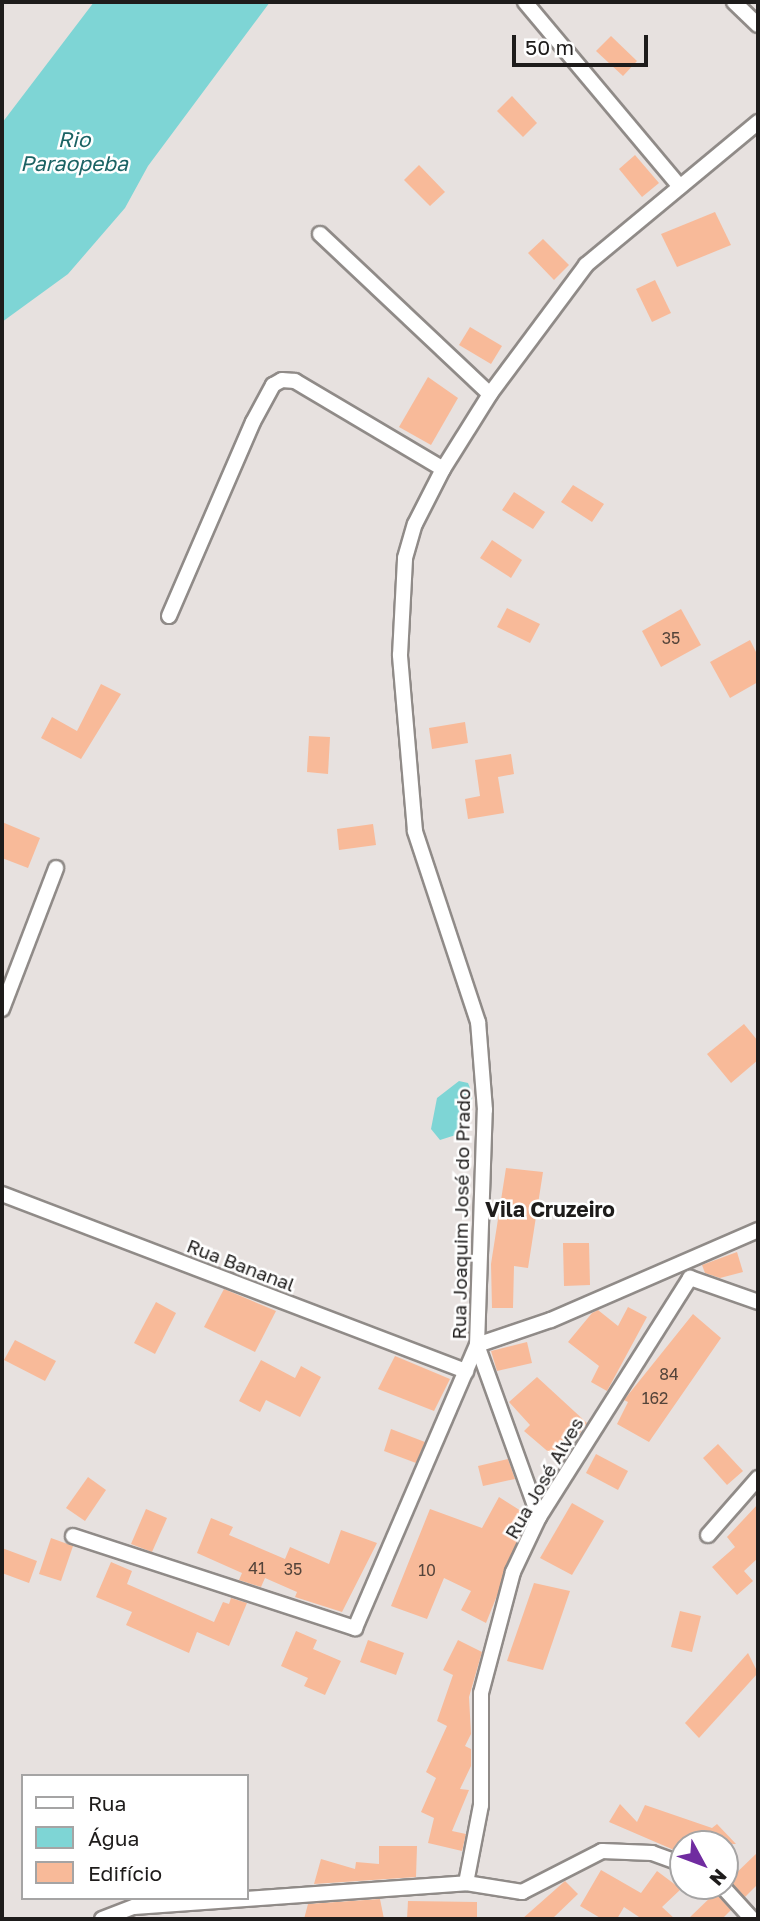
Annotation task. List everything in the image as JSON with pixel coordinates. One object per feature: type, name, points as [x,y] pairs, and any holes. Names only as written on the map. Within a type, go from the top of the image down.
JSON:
[{"type":"street","points":[[525,2],[680,187]]},
{"type":"street","points":[[734,2],[758,25]]},
{"type":"street","name":"Rua Joaquim José do Prado","points":[[539,1517],[477,1345],[485,1110],[478,1022],[415,831],[401,672],[405,558],[415,524],[443,469],[490,394],[586,265],[758,122]]},
{"type":"street","points":[[320,234],[490,394]]},
{"type":"street","points":[[169,617],[253,422],[273,385],[282,380],[295,381],[443,469]]},
{"type":"street","points":[[2,1009],[56,868]]},
{"type":"street","name":"Rua Bananal","points":[[2,1194],[466,1371]]},
{"type":"street","points":[[73,1536],[355,1628],[477,1345],[758,1230]]},
{"type":"street","points":[[693,1258],[690,1278],[758,1302]]},
{"type":"street","name":"Rua José Alves","points":[[466,1883],[481,1805],[481,1693],[513,1572],[539,1517],[690,1278]]},
{"type":"street","points":[[708,1535],[758,1478]]},
{"type":"street","points":[[248,1899],[466,1883],[522,1892],[602,1851],[652,1853],[669,1859]]},
{"type":"street","points":[[102,1919],[134,1907],[231,1900]]},
{"type":"street","points":[[735,1900],[752,1919]]},
{"type":"water","name":"Rio Paraopeba","points":[[94,2],[270,2],[148,166],[125,208],[68,274],[2,322],[2,123]]},
{"type":"water","points":[[459,1081],[468,1083],[472,1102],[458,1098],[466,1119],[462,1133],[440,1140],[431,1129],[437,1098]]},
{"type":"building","points":[[611,36],[637,61],[623,76],[596,51]]},
{"type":"building","points":[[512,96],[537,123],[523,137],[497,111]]},
{"type":"building","points":[[635,155],[659,183],[642,197],[619,169]]},
{"type":"building","points":[[419,165],[445,192],[430,206],[404,180]]},
{"type":"building","points":[[715,212],[731,245],[677,267],[661,234]]},
{"type":"building","points":[[543,239],[569,265],[554,280],[528,253]]},
{"type":"building","points":[[655,280],[671,313],[652,322],[636,289]]},
{"type":"building","points":[[470,327],[502,346],[491,364],[459,345]]},
{"type":"building","points":[[428,377],[458,398],[431,445],[399,427]]},
{"type":"building","points":[[573,485],[604,504],[592,522],[561,502]]},
{"type":"building","points":[[514,492],[545,512],[533,529],[502,510]]},
{"type":"building","points":[[492,540],[522,560],[511,578],[480,558]]},
{"type":"building","points":[[507,608],[540,624],[530,643],[497,627]]},
{"type":"building","points":[[681,609],[701,645],[661,667],[642,631]]},
{"type":"building","points":[[750,640],[758,656],[758,682],[730,698],[710,662]]},
{"type":"building","points":[[101,684],[121,694],[81,759],[41,738],[52,717],[77,731]]},
{"type":"building","points":[[465,722],[468,743],[432,749],[429,728]]},
{"type":"building","points":[[309,736],[330,737],[328,774],[307,772]]},
{"type":"building","points":[[511,754],[514,774],[498,777],[504,813],[468,819],[465,799],[480,796],[475,760]]},
{"type":"building","points":[[2,822],[40,838],[28,868],[2,858]]},
{"type":"building","points":[[373,824],[376,845],[339,850],[337,829]]},
{"type":"building","points":[[744,1024],[758,1041],[758,1060],[731,1083],[707,1054]]},
{"type":"building","points":[[506,1168],[543,1172],[528,1268],[514,1266],[513,1308],[492,1308],[491,1264]]},
{"type":"building","points":[[563,1243],[589,1243],[590,1285],[564,1286]]},
{"type":"building","points":[[737,1252],[743,1272],[720,1278],[705,1273],[702,1265]]},
{"type":"building","points":[[224,1289],[276,1311],[255,1352],[204,1327]]},
{"type":"building","points":[[156,1302],[176,1313],[155,1354],[134,1343]]},
{"type":"building","points":[[628,1307],[647,1317],[607,1391],[591,1382],[599,1366],[568,1342],[592,1313],[598,1310],[618,1326]]},
{"type":"building","points":[[693,1314],[721,1338],[649,1442],[617,1424],[628,1402],[624,1400]]},
{"type":"building","points":[[15,1340],[56,1361],[45,1381],[4,1360]]},
{"type":"building","points":[[527,1342],[532,1363],[497,1371],[491,1351]]},
{"type":"building","points":[[395,1356],[450,1379],[434,1411],[378,1389]]},
{"type":"building","points":[[261,1360],[295,1378],[301,1366],[321,1377],[300,1417],[266,1400],[260,1412],[239,1401]]},
{"type":"building","points":[[537,1377],[587,1423],[575,1440],[569,1435],[552,1455],[524,1431],[530,1425],[509,1402]]},
{"type":"building","points":[[391,1429],[425,1442],[416,1463],[384,1451]]},
{"type":"building","points":[[718,1444],[743,1471],[727,1485],[703,1458]]},
{"type":"building","points":[[596,1454],[628,1471],[618,1490],[586,1473]]},
{"type":"building","points":[[508,1459],[515,1479],[483,1486],[478,1466]]},
{"type":"building","points":[[88,1477],[106,1490],[85,1521],[66,1508]]},
{"type":"building","points":[[499,1497],[529,1516],[486,1623],[461,1610],[471,1591],[444,1578],[427,1619],[391,1606],[430,1509],[482,1528]]},
{"type":"building","points":[[572,1503],[604,1521],[572,1575],[540,1558]]},
{"type":"building","points":[[758,1504],[758,1558],[744,1571],[753,1581],[737,1595],[712,1567],[735,1547],[727,1537]]},
{"type":"building","points":[[146,1509],[167,1518],[152,1552],[131,1544]]},
{"type":"building","points":[[211,1518],[233,1527],[229,1535],[285,1559],[290,1547],[329,1564],[341,1530],[377,1543],[342,1612],[295,1597],[297,1592],[265,1578],[261,1587],[239,1580],[242,1573],[197,1553]]},
{"type":"building","points":[[51,1538],[73,1546],[61,1581],[39,1574]]},
{"type":"building","points":[[2,1548],[37,1561],[29,1583],[2,1573]]},
{"type":"building","points":[[111,1562],[132,1571],[127,1584],[214,1622],[223,1602],[229,1604],[231,1598],[247,1603],[229,1646],[197,1632],[189,1653],[126,1625],[132,1612],[96,1597]]},
{"type":"building","points":[[534,1583],[570,1591],[543,1670],[507,1661]]},
{"type":"building","points":[[680,1611],[701,1616],[692,1652],[671,1647]]},
{"type":"building","points":[[296,1631],[317,1640],[313,1649],[341,1661],[325,1695],[304,1686],[308,1678],[281,1666]]},
{"type":"building","points":[[368,1640],[404,1653],[396,1675],[360,1662]]},
{"type":"building","points":[[458,1640],[482,1652],[469,1697],[471,1734],[465,1746],[471,1749],[471,1766],[460,1789],[469,1790],[452,1831],[466,1834],[462,1851],[428,1843],[434,1818],[421,1812],[436,1778],[426,1772],[447,1726],[437,1721],[453,1675],[443,1670]]},
{"type":"building","points":[[748,1653],[758,1673],[699,1738],[685,1723]]},
{"type":"building","points":[[620,1804],[637,1822],[645,1805],[712,1828],[717,1824],[723,1830],[669,1830],[669,1848],[609,1822]]},
{"type":"building","points":[[379,1846],[417,1846],[416,1877],[314,1884],[321,1859],[355,1869],[356,1862],[379,1864]]},
{"type":"building","points":[[758,1852],[758,1884],[745,1897],[739,1891],[739,1870]]},
{"type":"building","points":[[601,1870],[641,1893],[657,1871],[669,1880],[669,1900],[662,1907],[675,1919],[642,1919],[624,1907],[617,1919],[602,1919],[580,1906]]},
{"type":"building","points":[[565,1881],[578,1894],[552,1919],[522,1919]]},
{"type":"building","points":[[380,1899],[384,1919],[304,1919],[308,1904]]},
{"type":"building","points":[[708,1900],[722,1900],[731,1910],[722,1919],[688,1919]]},
{"type":"building","points":[[408,1901],[477,1902],[477,1919],[407,1919]]},
{"type":"district","name":"Vila Cruzeiro","points":[[550,1209]]}]
